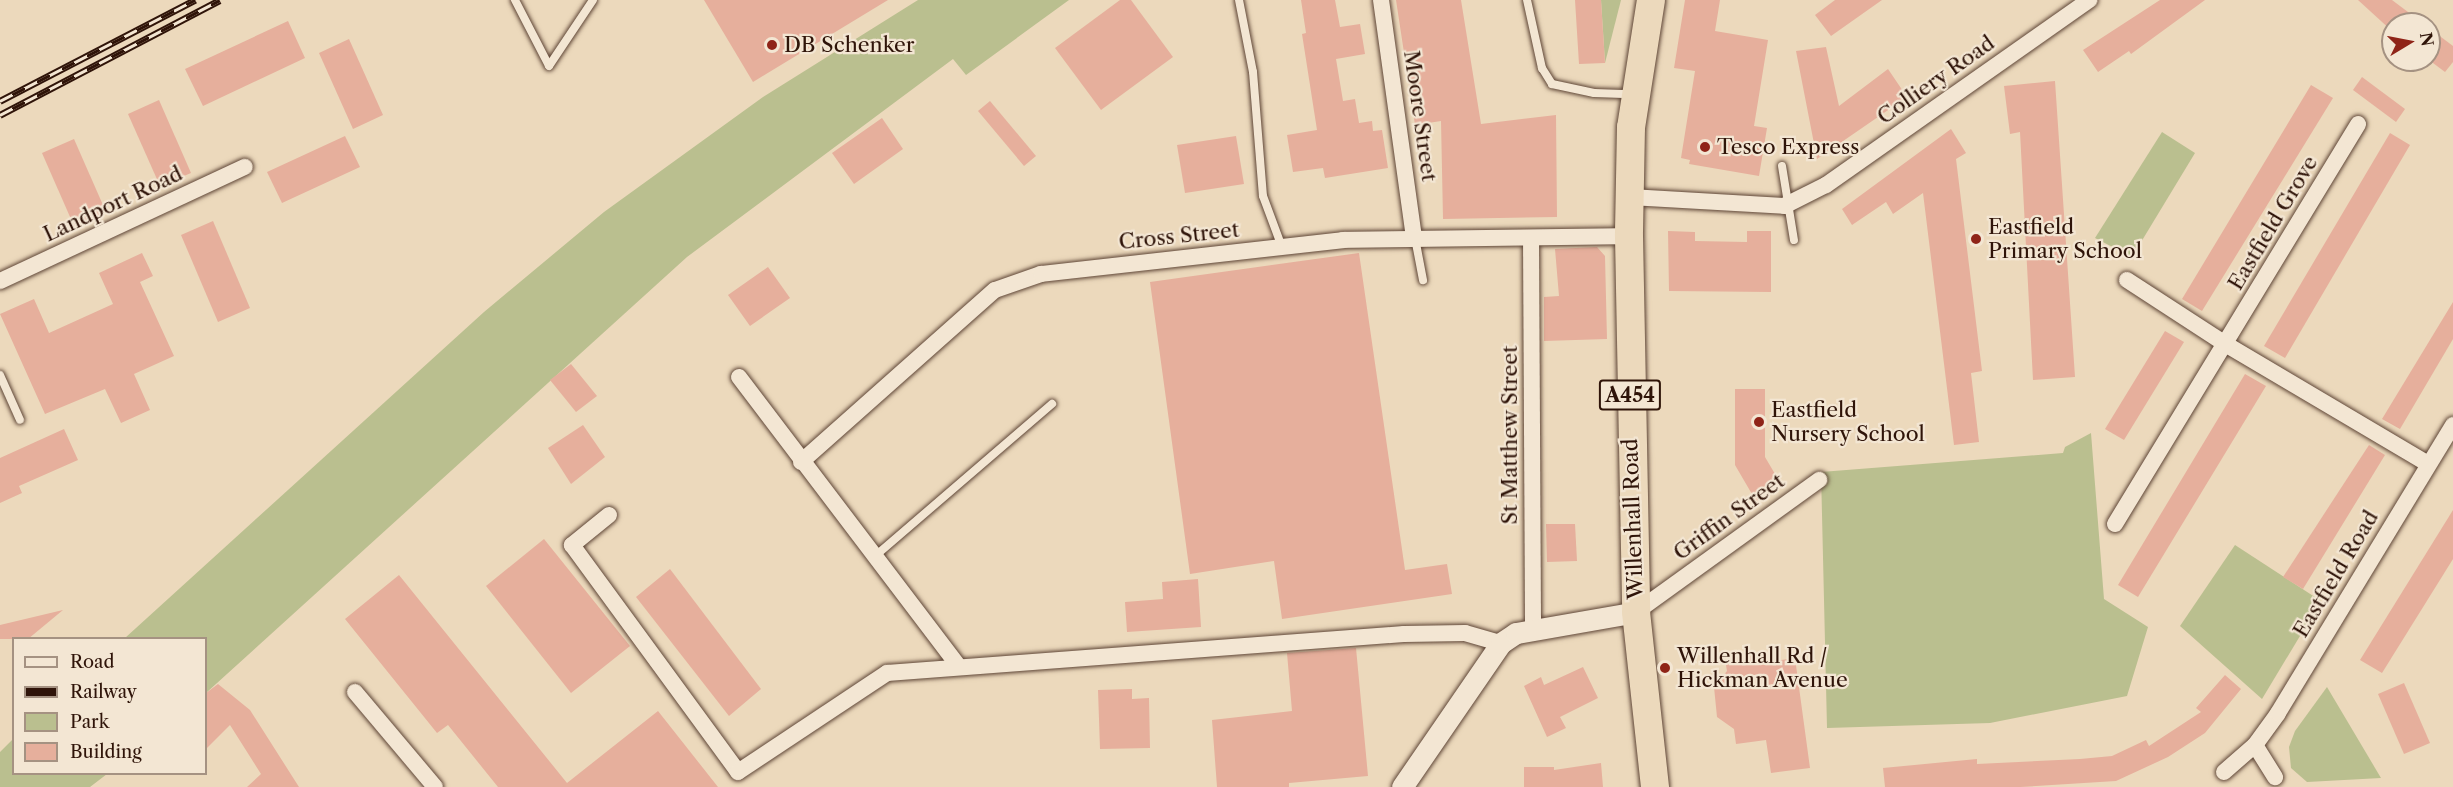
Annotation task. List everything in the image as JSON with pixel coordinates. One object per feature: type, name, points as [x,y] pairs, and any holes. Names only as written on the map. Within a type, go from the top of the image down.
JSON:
[{"type":"highway","name":"Willenhall Road","points":[[1651,0],[1634,94],[1629,236],[1636,612],[1654,787]]},
{"type":"street","name":"Moore Street","points":[[1381,0],[1414,238]]},
{"type":"street","name":"Colliery Road","points":[[1630,197],[1788,204],[1826,185],[2089,0]]},
{"type":"street","name":"Eastfield Grove","points":[[2115,524],[2227,345],[2358,124]]},
{"type":"street","name":"Landport Road","points":[[0,281],[245,167]]},
{"type":"street","name":"Cross Street","points":[[801,462],[995,290],[1041,274],[1282,248],[1414,238],[1629,236]]},
{"type":"street","name":"St Matthew Street","points":[[1531,238],[1533,632]]},
{"type":"street","points":[[2127,280],[2227,345],[2428,464]]},
{"type":"street","points":[[739,376],[801,462],[959,667]]},
{"type":"street","name":"Eastfield Road","points":[[2224,772],[2255,745],[2278,713],[2453,425]]},
{"type":"street","name":"Griffin Street","points":[[1636,612],[1819,480]]},
{"type":"street","points":[[609,514],[573,545],[738,772],[887,673],[1404,634],[1465,633],[1502,643]]},
{"type":"street","points":[[1402,787],[1502,643],[1516,633],[1533,632],[1636,612]]},
{"type":"street","points":[[355,692],[435,787]]},
{"type":"street","points":[[2255,745],[2275,777]]},
{"type":"lane","points":[[515,0],[549,66],[593,0]]},
{"type":"lane","points":[[1239,0],[1252,72],[1263,196],[1282,248]]},
{"type":"lane","points":[[1527,0],[1542,68],[1552,84],[1594,93],[1634,94]]},
{"type":"lane","points":[[1782,166],[1794,240]]},
{"type":"lane","points":[[1414,238],[1422,280]]},
{"type":"lane","points":[[0,375],[20,420]]},
{"type":"lane","points":[[874,557],[1052,404]]},
{"type":"green space","points":[[918,0],[1069,0],[966,75],[953,59],[687,257],[207,692],[207,637],[126,637],[484,312],[604,212],[763,97]]},
{"type":"green space","points":[[1601,0],[1621,0],[1605,63]]},
{"type":"green space","points":[[2162,132],[2195,153],[2132,257],[2095,238]]},
{"type":"green space","points":[[2091,433],[2104,599],[2148,627],[2127,696],[1990,723],[1827,728],[1821,472],[2063,453],[2065,447]]},
{"type":"green space","points":[[2235,545],[2321,601],[2262,699],[2180,626]]},
{"type":"green space","points":[[2327,687],[2381,778],[2307,782],[2291,768],[2289,747],[2295,731]]},
{"type":"green space","points":[[12,740],[12,775],[106,775],[90,787],[0,787],[0,752]]},
{"type":"building","name":"DB Schenker","points":[[704,0],[888,0],[753,82]]},
{"type":"building","points":[[1120,0],[1131,0],[1173,57],[1101,110],[1055,48]]},
{"type":"building","points":[[1301,0],[1335,0],[1340,27],[1360,24],[1365,54],[1336,59],[1343,101],[1355,99],[1359,123],[1372,121],[1373,131],[1382,130],[1388,168],[1325,178],[1323,168],[1293,172],[1287,135],[1317,130],[1302,34],[1306,33]]},
{"type":"building","points":[[1396,0],[1461,0],[1481,124],[1556,115],[1557,217],[1443,219],[1441,121],[1415,125]]},
{"type":"building","points":[[1575,0],[1601,0],[1605,63],[1579,64]]},
{"type":"building","points":[[1685,0],[1720,0],[1715,31],[1768,40],[1754,126],[1767,128],[1759,176],[1689,164],[1690,160],[1681,158],[1695,71],[1674,68]]},
{"type":"building","points":[[1835,0],[1882,0],[1831,36],[1815,15]]},
{"type":"building","points":[[2160,0],[2205,0],[2131,54],[2129,51],[2098,72],[2083,50]]},
{"type":"building","points":[[2358,0],[2392,0],[2408,12],[2381,12],[2381,21]]},
{"type":"building","points":[[288,21],[305,58],[203,106],[185,69]]},
{"type":"building","points":[[2441,37],[2453,46],[2453,62],[2445,72],[2441,69]]},
{"type":"building","points":[[349,39],[383,115],[353,129],[319,53]]},
{"type":"building","points":[[1826,47],[1839,106],[1888,69],[1907,97],[1817,159],[1796,51]]},
{"type":"building","points":[[2362,77],[2405,109],[2396,122],[2353,90]]},
{"type":"building","points":[[2055,81],[2075,377],[2033,380],[2020,132],[2010,134],[2004,86]]},
{"type":"building","points":[[2311,85],[2333,98],[2202,311],[2182,299]]},
{"type":"building","points":[[159,100],[191,173],[160,186],[128,114]]},
{"type":"building","points":[[990,101],[1036,156],[1024,166],[978,111]]},
{"type":"building","points":[[882,118],[903,149],[854,184],[832,153]]},
{"type":"building","points":[[1951,129],[1966,153],[1956,159],[1982,371],[1971,373],[1979,442],[1954,445],[1923,193],[1893,214],[1886,202],[1852,225],[1842,209]]},
{"type":"building","points":[[2390,133],[2410,145],[2285,358],[2264,346]]},
{"type":"building","points":[[345,136],[360,167],[282,203],[267,172]]},
{"type":"building","points":[[1236,136],[1244,184],[1185,193],[1177,145]]},
{"type":"building","points":[[74,139],[106,212],[74,226],[42,153]]},
{"type":"building","points":[[213,221],[250,308],[218,322],[181,235]]},
{"type":"building","points":[[1668,231],[1695,232],[1695,241],[1747,242],[1747,231],[1771,231],[1771,292],[1669,291]]},
{"type":"building","points":[[1597,247],[1605,256],[1607,339],[1544,341],[1544,297],[1559,296],[1555,249]]},
{"type":"building","points":[[142,253],[153,276],[140,282],[174,356],[134,374],[150,410],[121,423],[105,389],[45,414],[0,314],[34,299],[49,333],[113,304],[99,273]]},
{"type":"building","points":[[1359,253],[1405,570],[1447,564],[1452,594],[1282,619],[1274,561],[1190,574],[1150,282]]},
{"type":"building","points":[[768,267],[790,298],[750,326],[728,295]]},
{"type":"building","points":[[2453,302],[2453,339],[2400,429],[2382,419]]},
{"type":"building","points":[[2165,331],[2184,342],[2124,440],[2105,429]]},
{"type":"building","points":[[571,364],[597,396],[576,412],[550,380]]},
{"type":"building","points":[[2245,374],[2266,386],[2138,597],[2118,585]]},
{"type":"building","points":[[1735,389],[1765,389],[1765,457],[1782,486],[1756,501],[1735,465]]},
{"type":"building","points":[[583,425],[605,457],[571,484],[548,448]]},
{"type":"building","points":[[64,429],[78,460],[19,486],[22,493],[0,503],[0,458]]},
{"type":"building","points":[[2369,445],[2385,455],[2303,589],[2283,577]]},
{"type":"building","points":[[2453,510],[2453,559],[2382,673],[2360,660]]},
{"type":"building","points":[[1546,524],[1575,524],[1577,561],[1547,562]]},
{"type":"building","points":[[544,539],[630,646],[571,693],[486,586]]},
{"type":"building","points":[[670,569],[761,689],[729,716],[636,597]]},
{"type":"building","points":[[399,575],[567,783],[658,711],[718,787],[498,787],[448,725],[437,733],[345,619]]},
{"type":"building","points":[[1198,579],[1201,627],[1127,632],[1125,602],[1163,599],[1162,582]]},
{"type":"building","points":[[63,610],[30,637],[0,639],[0,625]]},
{"type":"building","points":[[1356,648],[1368,776],[1289,783],[1289,787],[1217,787],[1212,720],[1292,711],[1287,653]]},
{"type":"building","points":[[1761,654],[1762,663],[1795,658],[1810,768],[1771,773],[1766,740],[1736,744],[1734,729],[1717,717],[1714,687],[1727,671],[1725,659]]},
{"type":"building","points":[[1583,667],[1598,698],[1560,717],[1566,728],[1547,737],[1524,686],[1541,677],[1544,685]]},
{"type":"building","points":[[2225,675],[2241,689],[2205,733],[2168,757],[2116,781],[2020,787],[1885,787],[1883,768],[1977,759],[1977,764],[2080,759],[2112,756],[2146,740],[2149,746],[2201,712],[2196,708]]},
{"type":"building","points":[[2404,683],[2430,743],[2404,754],[2378,694]]},
{"type":"building","points":[[218,684],[250,710],[299,787],[247,787],[261,774],[230,725],[207,748],[207,692]]},
{"type":"building","points":[[1132,689],[1132,699],[1149,698],[1150,748],[1100,749],[1098,690]]},
{"type":"building","points":[[1601,763],[1603,787],[1524,787],[1524,767],[1554,767],[1554,770]]},
{"type":"railway","points":[[0,101],[195,0]]},
{"type":"railway","points":[[0,115],[220,0]]},
{"type":"place","name":"DB Schenker","points":[[772,45]]},
{"type":"place","name":"Tesco Express","points":[[1705,147]]},
{"type":"place","name":"Eastfield Primary School","points":[[1976,239]]},
{"type":"place","name":"Eastfield Nursery School","points":[[1759,422]]},
{"type":"place","name":"Willenhall Rd / Hickman Avenue","points":[[1665,668]]}]
